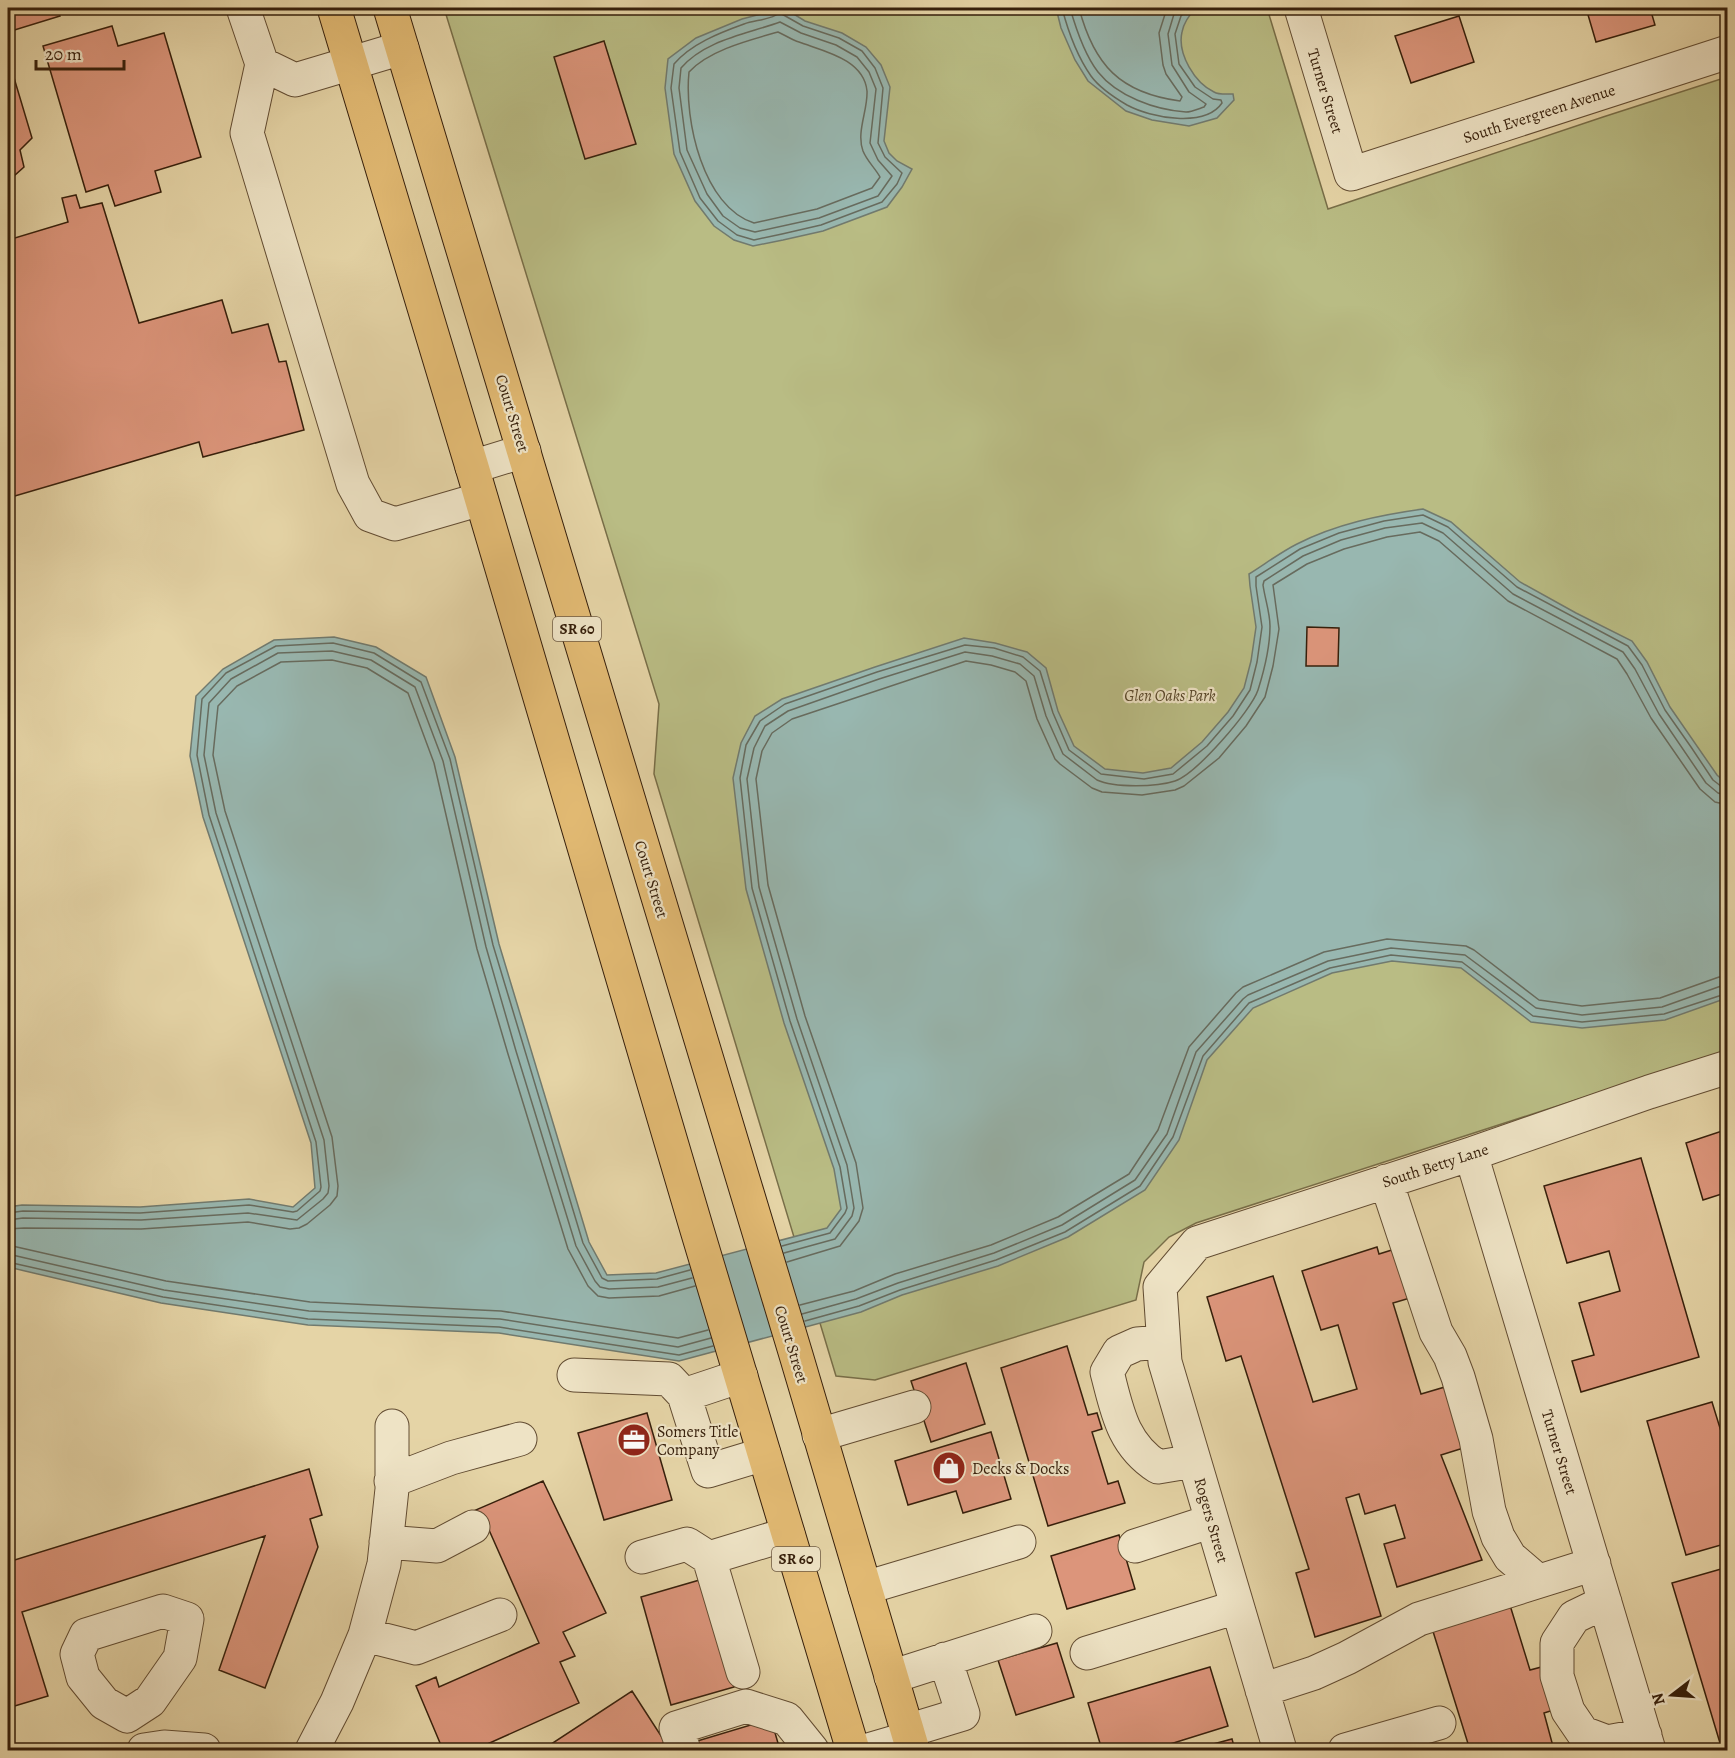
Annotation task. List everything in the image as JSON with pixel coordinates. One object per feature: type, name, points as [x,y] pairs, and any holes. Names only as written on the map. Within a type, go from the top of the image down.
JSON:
[{"type":"main road","name":"SR 60","points":[[334,8],[853,1750]]},
{"type":"main road","name":"Court Street","points":[[390,8],[910,1740]]},
{"type":"street","points":[[243,8],[262,64],[247,133],[353,484],[370,515],[395,524],[482,499]]},
{"type":"street","name":"Turner Street","points":[[1301,8],[1350,174]]},
{"type":"street","points":[[262,64],[295,80],[402,48]]},
{"type":"street","name":"South Evergreen Avenue","points":[[1350,174],[1728,52]]},
{"type":"street","points":[[472,467],[524,451]]},
{"type":"street","name":"South Betty Lane","points":[[1160,1287],[1197,1243],[1728,1067]]},
{"type":"street","name":"Turner Street","points":[[1471,1154],[1647,1743]]},
{"type":"street","points":[[1386,1181],[1432,1323],[1450,1356],[1458,1377],[1476,1440],[1489,1511],[1498,1537],[1510,1557],[1538,1581]]},
{"type":"street","name":"Rogers Street","points":[[1160,1287],[1165,1362],[1280,1750]]},
{"type":"street","points":[[1163,1342],[1137,1344],[1119,1352],[1107,1371],[1121,1424],[1132,1444],[1145,1459],[1158,1467],[1194,1461]]},
{"type":"street","points":[[684,1395],[740,1372]]},
{"type":"street","points":[[574,1375],[669,1379],[684,1395],[708,1470],[764,1454]]},
{"type":"street","points":[[819,1435],[914,1407]]},
{"type":"street","points":[[312,1750],[337,1702],[365,1635],[384,1564],[392,1481],[392,1426]]},
{"type":"street","points":[[392,1481],[451,1458],[520,1439]]},
{"type":"street","points":[[1135,1546],[1212,1521]]},
{"type":"street","points":[[386,1542],[437,1546],[473,1527]]},
{"type":"street","points":[[709,1558],[788,1534]]},
{"type":"street","points":[[865,1588],[1018,1542]]},
{"type":"street","points":[[642,1557],[687,1544],[709,1558],[742,1672]]},
{"type":"street","points":[[1262,1690],[1314,1673],[1419,1620],[1594,1564]]},
{"type":"street","points":[[1605,1602],[1574,1617],[1557,1643],[1557,1676],[1568,1711],[1583,1734],[1607,1742],[1647,1743]]},
{"type":"street","points":[[1087,1653],[1237,1608]]},
{"type":"street","points":[[365,1635],[416,1648],[500,1614]]},
{"type":"street","points":[[891,1677],[1035,1631]]},
{"type":"street","points":[[868,1750],[910,1740],[963,1714],[945,1659]]},
{"type":"street","points":[[684,1750],[676,1728],[746,1706],[787,1719],[812,1750]]},
{"type":"street","points":[[125,1750],[127,1716]]},
{"type":"street","points":[[1345,1750],[1439,1723]]},
{"type":"street","points":[[144,1750],[164,1748],[204,1750]]},
{"type":"green space","name":"Glen Oaks Park","points":[[444,8],[1267,8],[1328,209],[1727,77],[1727,1051],[1196,1223],[1169,1237],[1144,1262],[1136,1300],[875,1380],[836,1376],[654,774],[659,704]]},
{"type":"water","points":[[784,8],[805,21],[842,33],[866,47],[881,65],[890,87],[884,141],[889,153],[897,161],[912,169],[887,207],[823,231],[753,246],[734,240],[714,226],[695,201],[674,154],[665,88],[668,59],[696,38],[742,19]]},
{"type":"water","points":[[1056,8],[1196,8],[1187,19],[1182,32],[1181,41],[1185,58],[1194,75],[1207,88],[1218,94],[1233,94],[1234,100],[1217,118],[1189,126],[1152,120],[1126,111],[1088,81],[1075,60],[1061,28]]},
{"type":"water","points":[[1423,509],[1451,522],[1520,582],[1632,641],[1647,662],[1670,707],[1717,775],[1727,784],[1727,998],[1665,1020],[1582,1028],[1531,1022],[1461,968],[1392,961],[1332,973],[1253,1008],[1207,1060],[1179,1140],[1145,1190],[1068,1237],[998,1266],[902,1295],[861,1312],[679,1361],[499,1333],[308,1325],[161,1303],[8,1267],[8,1207],[22,1205],[140,1207],[249,1199],[293,1207],[315,1188],[311,1143],[203,817],[190,756],[196,696],[223,669],[274,640],[334,637],[376,647],[426,677],[455,757],[499,944],[589,1242],[607,1275],[656,1273],[827,1228],[841,1209],[834,1169],[784,1023],[746,889],[733,778],[741,743],[755,716],[782,699],[964,638],[995,643],[1027,652],[1046,668],[1058,711],[1074,746],[1105,769],[1143,773],[1171,768],[1202,742],[1228,712],[1244,688],[1256,627],[1249,574],[1291,547],[1327,531],[1375,517]]},
{"type":"building","points":[[8,8],[57,8],[60,16],[8,32]]},
{"type":"building","points":[[1586,8],[1650,8],[1655,25],[1596,42]]},
{"type":"building","points":[[1459,16],[1474,62],[1411,83],[1395,36]]},
{"type":"building","points":[[112,26],[118,46],[164,33],[201,157],[155,171],[161,192],[115,206],[108,185],[86,192],[43,46]]},
{"type":"building","points":[[604,41],[636,144],[585,159],[554,57]]},
{"type":"building","points":[[8,62],[32,138],[20,150],[24,167],[15,175],[8,177]]},
{"type":"building","points":[[76,195],[80,208],[102,203],[139,323],[222,300],[232,333],[268,324],[279,362],[286,361],[304,430],[203,457],[199,442],[8,498],[8,240],[68,222],[62,198]]},
{"type":"building","points":[[1307,627],[1339,628],[1338,666],[1306,666]]},
{"type":"building","points":[[1728,1129],[1728,1192],[1703,1200],[1686,1143]]},
{"type":"building","points":[[1641,1158],[1699,1357],[1581,1392],[1572,1361],[1594,1355],[1579,1303],[1620,1291],[1609,1251],[1567,1263],[1544,1186]]},
{"type":"building","points":[[1377,1247],[1379,1254],[1395,1249],[1410,1298],[1393,1303],[1421,1394],[1455,1384],[1473,1445],[1441,1455],[1482,1560],[1397,1587],[1384,1544],[1405,1538],[1395,1505],[1365,1514],[1359,1494],[1346,1498],[1381,1616],[1315,1637],[1296,1573],[1309,1569],[1241,1356],[1226,1361],[1207,1297],[1273,1276],[1313,1402],[1357,1389],[1338,1325],[1321,1330],[1302,1271]]},
{"type":"building","points":[[1067,1346],[1088,1415],[1097,1413],[1102,1429],[1092,1432],[1108,1484],[1118,1481],[1125,1503],[1048,1526],[1001,1368]]},
{"type":"building","points":[[966,1363],[985,1424],[931,1442],[911,1381]]},
{"type":"building","points":[[1712,1402],[1728,1454],[1728,1543],[1686,1555],[1647,1421]]},
{"type":"building","points":[[647,1413],[672,1500],[604,1520],[578,1433]]},
{"type":"building","name":"Decks & Docks","points":[[991,1432],[1011,1499],[963,1513],[956,1491],[908,1505],[895,1461]]},
{"type":"building","points":[[309,1469],[322,1515],[310,1519],[318,1547],[265,1688],[219,1670],[265,1536],[22,1612],[48,1696],[8,1708],[8,1562]]},
{"type":"building","points":[[543,1481],[606,1613],[563,1632],[575,1656],[560,1662],[579,1703],[474,1750],[443,1750],[416,1686],[436,1677],[439,1687],[539,1643],[489,1530],[482,1533],[471,1512]]},
{"type":"building","points":[[1119,1535],[1135,1589],[1067,1609],[1051,1556]]},
{"type":"building","points":[[1728,1567],[1728,1741],[1720,1743],[1672,1583]]},
{"type":"building","points":[[703,1579],[734,1687],[671,1705],[641,1597]]},
{"type":"building","points":[[1509,1602],[1530,1670],[1549,1665],[1563,1707],[1544,1713],[1554,1750],[1470,1750],[1431,1625]]},
{"type":"building","points":[[1057,1643],[1074,1697],[1016,1715],[998,1660]]},
{"type":"building","points":[[1210,1667],[1228,1726],[1167,1745],[1169,1750],[1102,1750],[1088,1703]]},
{"type":"building","points":[[632,1691],[665,1742],[652,1750],[542,1750]]},
{"type":"building","points":[[771,1719],[780,1750],[696,1750],[694,1742]]},
{"type":"building","points":[[1232,1739],[1235,1750],[1191,1750]]},
{"type":"place","name":"Somers Title Company","points":[[634,1440]]},
{"type":"place","name":"Decks & Docks","points":[[949,1468]]}]
